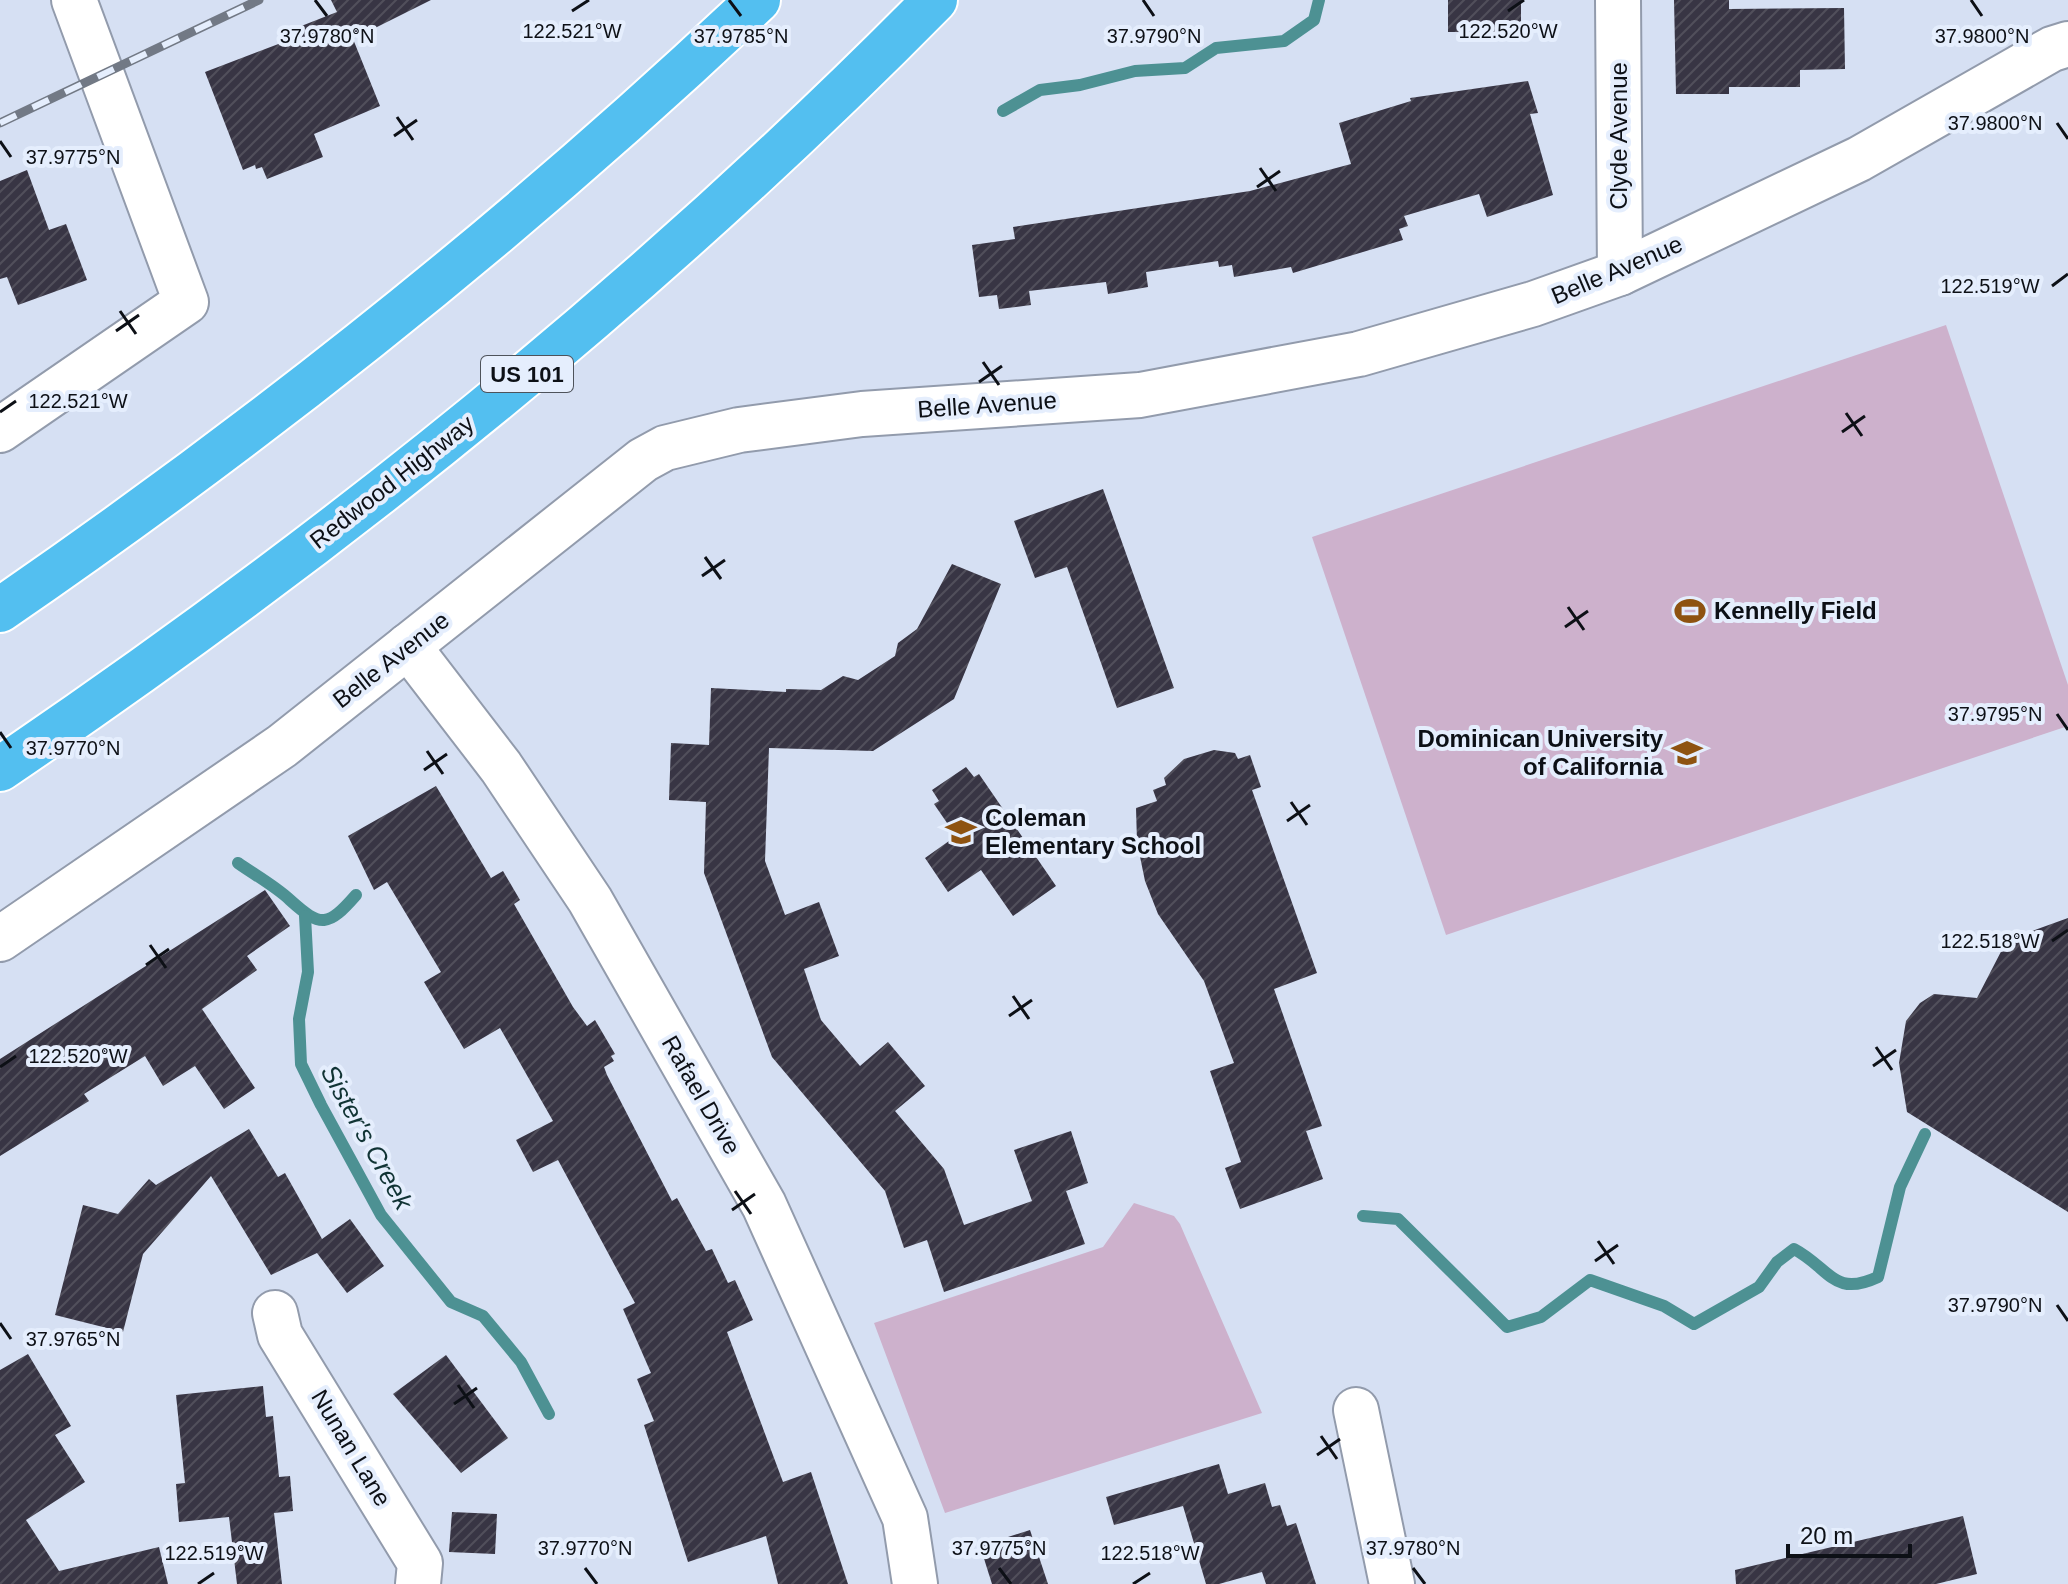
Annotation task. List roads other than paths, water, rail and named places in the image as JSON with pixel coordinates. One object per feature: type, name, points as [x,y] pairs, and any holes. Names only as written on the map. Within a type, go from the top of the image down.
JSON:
[{"type":"highway","points":[[0,610],[19,593],[182,479],[462,259],[597,145],[758,0]]},
{"type":"highway","name":"Redwood Highway","points":[[0,769],[233,606],[514,385],[649,271],[781,151],[935,0]]},
{"type":"highway","points":[[0,783],[87,710]]},
{"type":"street","points":[[0,430],[186,302],[74,0]]},
{"type":"street","name":"Clyde Avenue","points":[[1618,0],[1620,273]]},
{"type":"street","name":"Belle Avenue","points":[[0,939],[282,746],[643,460],[665,448],[739,430],[862,414],[1140,395],[1359,354],[1533,304],[1620,273],[1859,159],[2052,49],[2068,44]]},
{"type":"street","name":"Rafael Drive","points":[[408,646],[501,767],[590,900],[764,1205],[905,1518],[915,1584]]},
{"type":"street","name":"Nunan Lane","points":[[275,1313],[280,1335],[420,1563],[418,1584]]},
{"type":"street","points":[[1356,1410],[1392,1584]]},
{"type":"waterway","points":[[1003,111],[1040,90],[1080,85],[1135,71],[1185,68],[1216,48],[1284,41],[1314,20],[1319,0]]},
{"type":"waterway","points":[[238,863],[317,919],[331,918],[356,895]]},
{"type":"waterway","name":"Sister's Creek","points":[[305,916],[308,972],[299,1019],[301,1064],[321,1105],[381,1215],[451,1302],[483,1316],[521,1362],[549,1414]]},
{"type":"waterway","points":[[1363,1216],[1398,1219],[1507,1327],[1541,1317],[1590,1280],[1664,1306],[1694,1324],[1759,1287],[1777,1262],[1794,1249],[1841,1282],[1863,1283],[1878,1277],[1900,1187],[1925,1134]]},
{"type":"railway","points":[[0,123],[259,0]]},
{"type":"place","name":"Kennelly Field","points":[[1690,611]]},
{"type":"place","name":"Dominican University of California","points":[[1687,753]]},
{"type":"place","name":"Coleman Elementary School","points":[[961,832]]}]
